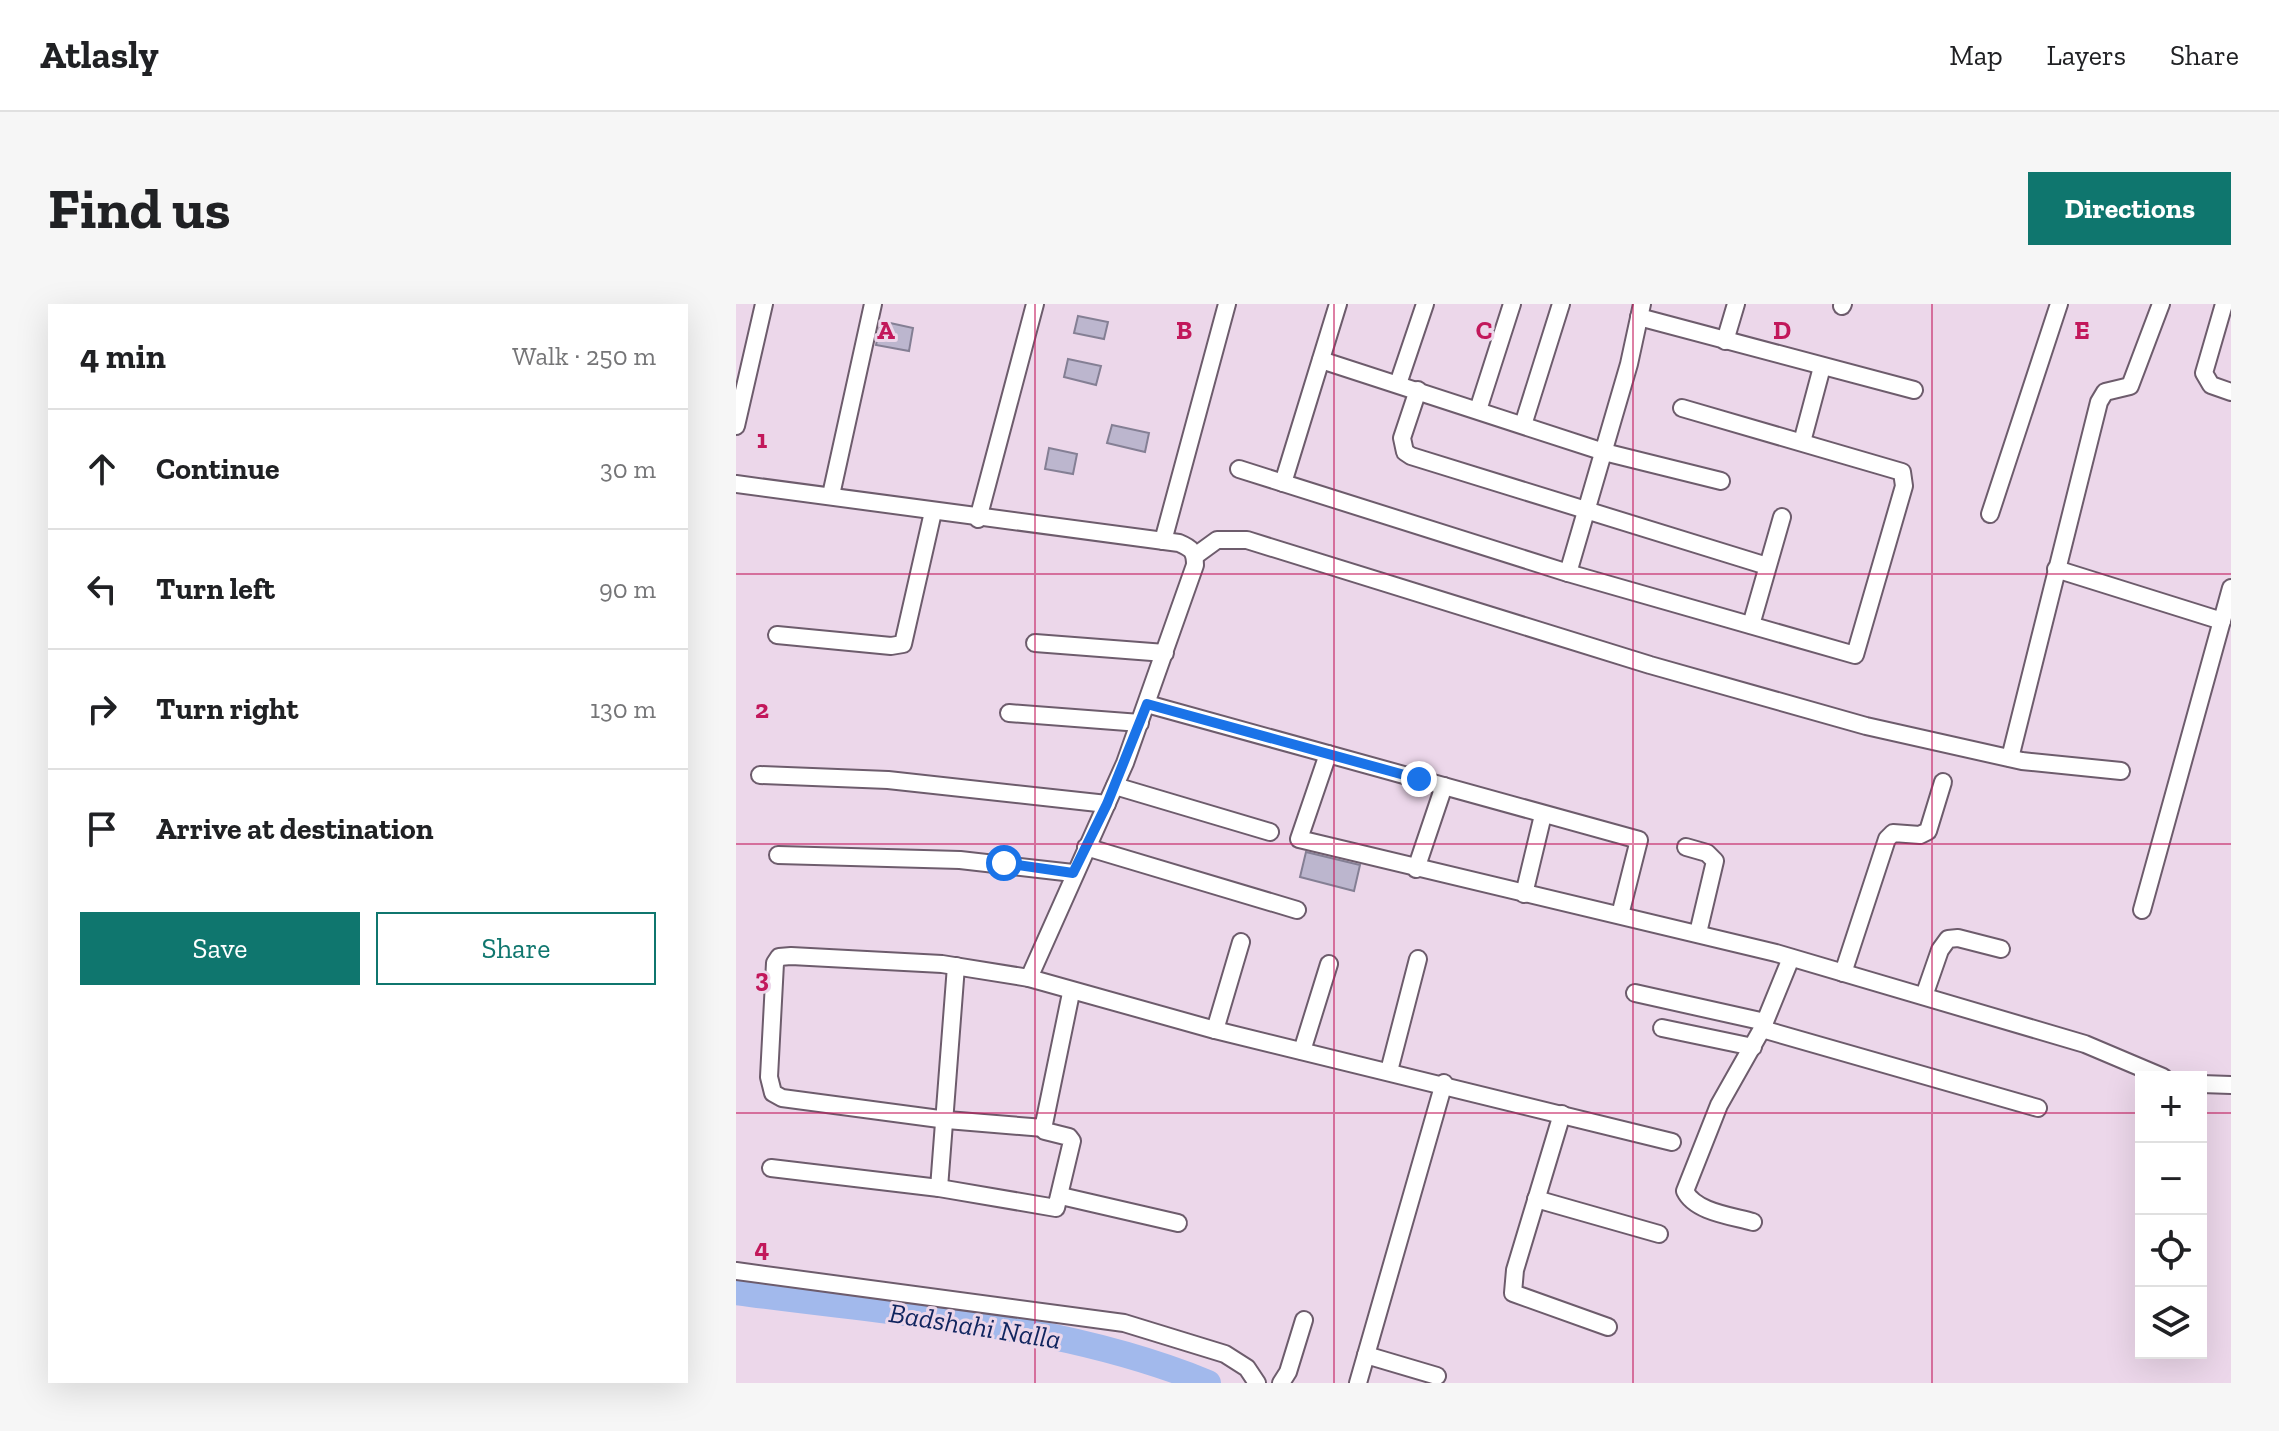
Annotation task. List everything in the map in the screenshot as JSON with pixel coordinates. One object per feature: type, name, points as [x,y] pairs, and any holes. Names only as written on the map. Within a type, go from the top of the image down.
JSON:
[{"type":"street","points":[[736,426],[764,304]]},
{"type":"street","points":[[831,495],[873,304]]},
{"type":"street","points":[[978,519],[1035,304]]},
{"type":"street","points":[[1163,541],[1227,304]]},
{"type":"street","points":[[1283,483],[1338,304]]},
{"type":"street","points":[[1398,384],[1425,304]]},
{"type":"street","points":[[1478,410],[1512,304]]},
{"type":"street","points":[[1523,425],[1561,304]]},
{"type":"street","points":[[1725,341],[1736,304]]},
{"type":"street","points":[[1990,514],[2059,304]]},
{"type":"street","points":[[2010,758],[2099,402],[2105,392],[2126,390],[2134,380],[2161,304]]},
{"type":"street","points":[[2224,304],[2204,373],[2211,385],[2231,392]]},
{"type":"street","points":[[1568,573],[1604,452],[1640,311],[1725,341],[1914,390]]},
{"type":"street","points":[[1321,360],[1604,452],[1721,481]]},
{"type":"street","points":[[1802,442],[1822,367]]},
{"type":"street","points":[[1418,390],[1402,438],[1405,452],[1411,456],[1767,566]]},
{"type":"street","points":[[1239,469],[1568,573],[1855,655],[1904,486],[1902,472],[1682,408]]},
{"type":"street","points":[[736,484],[831,495],[978,519],[1163,541],[1190,547],[1195,556]]},
{"type":"street","points":[[777,635],[891,646],[903,644],[933,512]]},
{"type":"street","points":[[1751,625],[1782,517]]},
{"type":"street","points":[[1029,978],[1140,723],[1195,556],[1217,540],[1247,540],[1650,665],[1898,735],[2010,758],[2121,771]]},
{"type":"street","points":[[2056,569],[2222,621]]},
{"type":"street","points":[[2142,910],[2231,588]]},
{"type":"street","points":[[1035,643],[1165,653]]},
{"type":"street","points":[[1147,704],[1639,840],[1620,915]]},
{"type":"street","points":[[1009,713],[1140,723]]},
{"type":"street","points":[[1328,754],[1299,839],[1698,933],[1791,958],[2085,1044],[2149,1071]]},
{"type":"street","points":[[760,775],[888,780],[1107,804]]},
{"type":"street","points":[[1843,973],[1887,839],[1893,833],[1920,835],[1928,831],[1943,782]]},
{"type":"street","points":[[1115,786],[1270,832]]},
{"type":"street","points":[[1416,869],[1444,786]]},
{"type":"street","points":[[1524,894],[1543,815]]},
{"type":"street","points":[[1086,847],[1297,910]]},
{"type":"street","points":[[1686,847],[1707,853],[1715,861],[1698,933]]},
{"type":"street","points":[[778,855],[960,860],[1073,873]]},
{"type":"street","points":[[1924,996],[1940,950],[1948,939],[1958,938],[2001,949]]},
{"type":"street","points":[[1215,1030],[1241,942]]},
{"type":"street","points":[[771,1168],[939,1188],[1048,1209],[1056,1208],[1061,1196],[1072,1141],[1044,1128],[947,1120],[782,1098],[773,1093],[769,1077],[773,977],[779,957],[791,956],[956,966],[1029,978],[1071,993],[1215,1030],[1444,1083],[1672,1142]]},
{"type":"street","points":[[1753,1222],[1701,1207],[1691,1201],[1685,1191],[1723,1097],[1753,1047],[1791,958]]},
{"type":"street","points":[[1389,1071],[1418,959]]},
{"type":"street","points":[[1302,1051],[1329,964]]},
{"type":"street","points":[[939,1188],[947,1120],[956,966]]},
{"type":"street","points":[[1044,1128],[1071,993]]},
{"type":"street","points":[[1635,993],[1763,1026],[2038,1108]]},
{"type":"street","points":[[1662,1028],[1753,1047]]},
{"type":"street","points":[[1358,1383],[1444,1083]]},
{"type":"street","points":[[2207,1084],[2231,1085]]},
{"type":"street","points":[[1562,1114],[1515,1270],[1513,1293],[1608,1327]]},
{"type":"street","points":[[1061,1196],[1178,1223]]},
{"type":"street","points":[[1536,1199],[1659,1234]]},
{"type":"street","points":[[736,1271],[1124,1323],[1225,1354],[1247,1368],[1257,1383]]},
{"type":"street","points":[[1281,1383],[1288,1372],[1304,1320]]},
{"type":"street","points":[[1366,1355],[1437,1376]]},
{"type":"building","points":[[1078,316],[1108,322],[1104,339],[1074,333]]},
{"type":"building","points":[[881,321],[913,328],[909,351],[876,345]]},
{"type":"building","points":[[1068,359],[1101,366],[1096,385],[1064,377]]},
{"type":"building","points":[[1112,425],[1149,433],[1145,452],[1107,443]]},
{"type":"building","points":[[1049,448],[1077,454],[1073,474],[1045,469]]},
{"type":"building","points":[[1306,852],[1360,865],[1354,891],[1300,877]]},
{"type":"waterway","name":"Badshahi Nalla","points":[[736,1292],[915,1314],[1035,1333],[1152,1362],[1208,1383]]},
{"type":"route","points":[[1004,863],[1073,873],[1125,763],[1147,704],[1419,779]]}]
